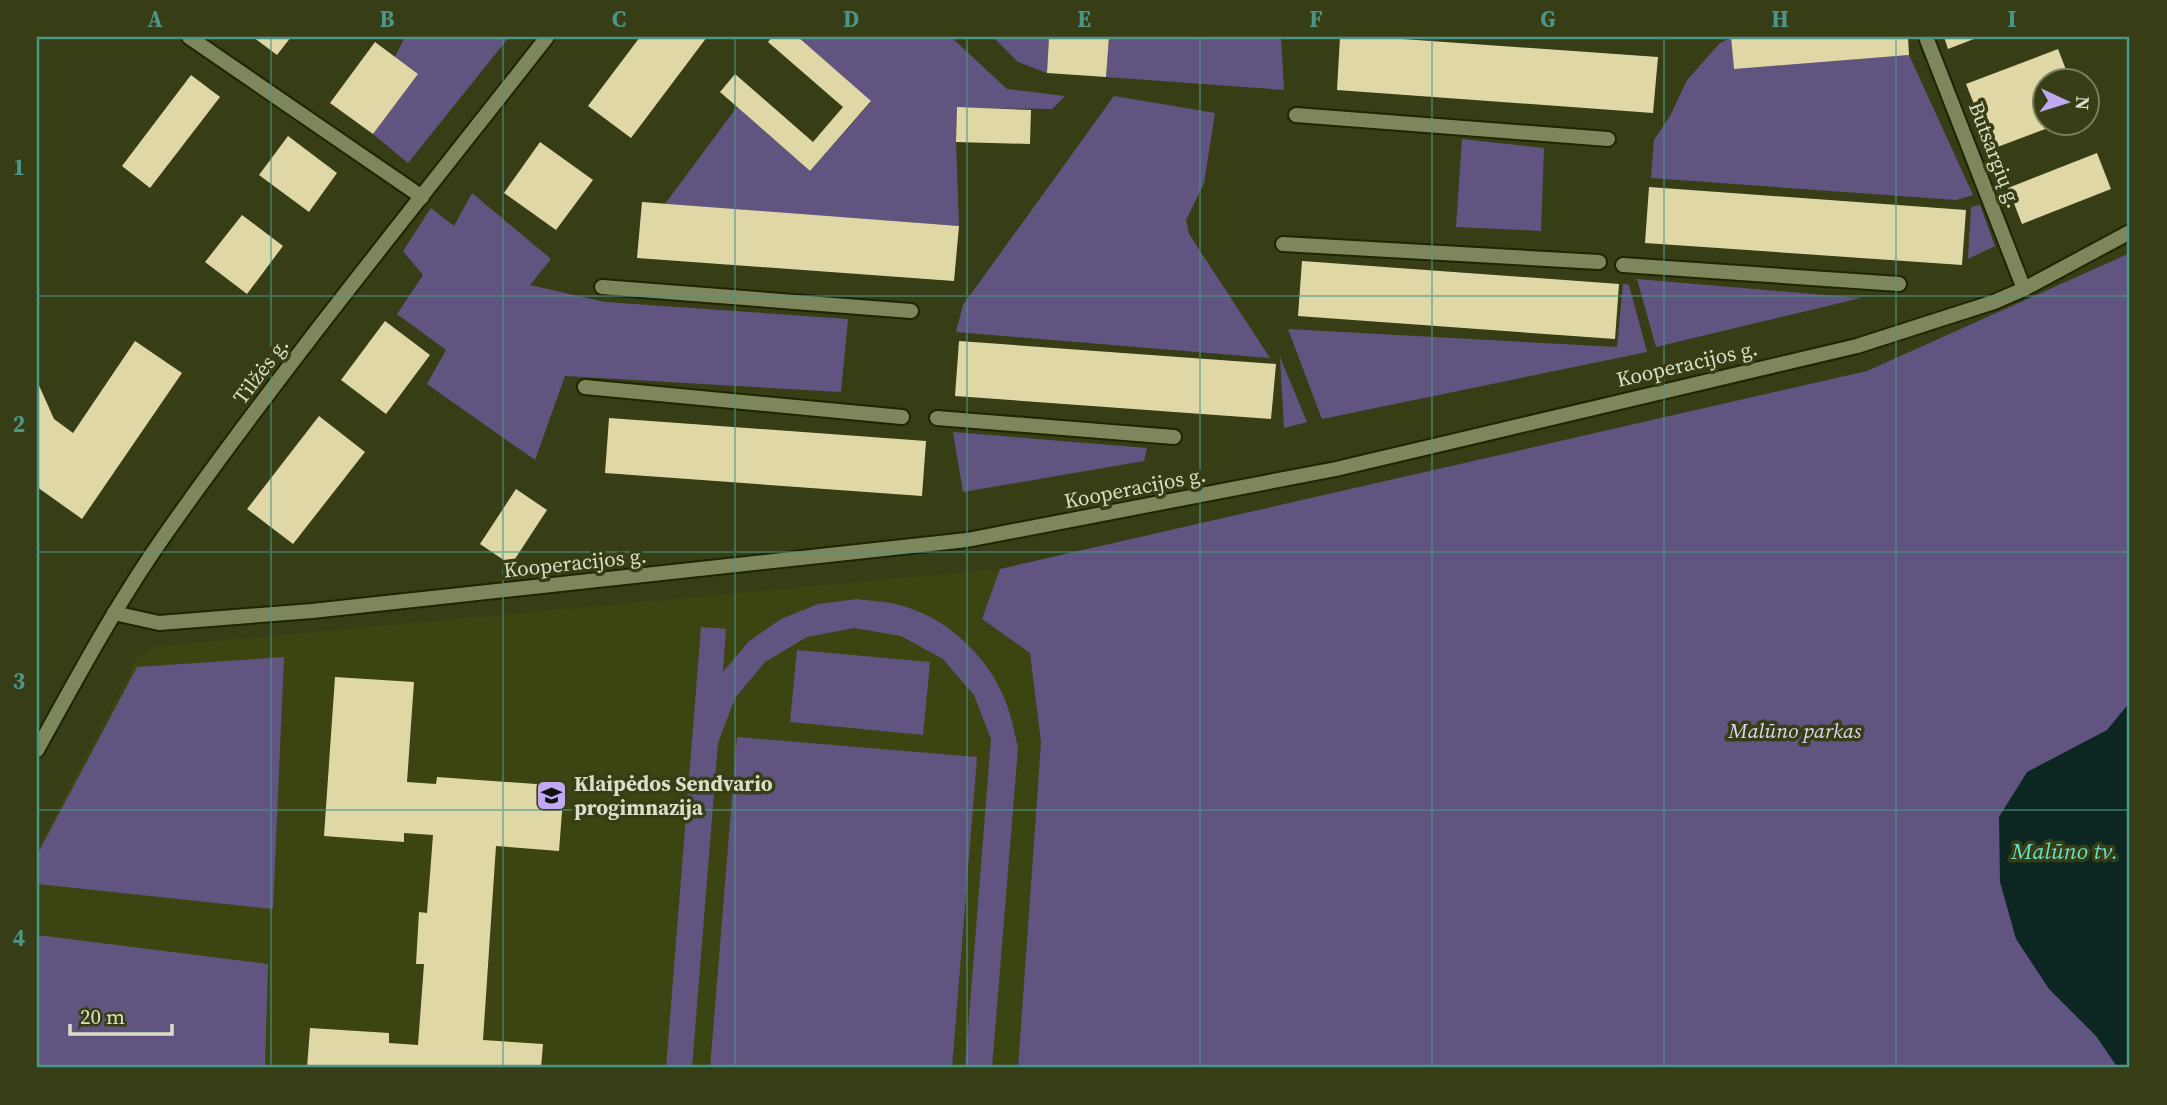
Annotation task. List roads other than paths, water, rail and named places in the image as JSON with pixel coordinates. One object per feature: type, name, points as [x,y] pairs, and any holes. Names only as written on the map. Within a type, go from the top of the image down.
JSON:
[{"type":"street","points":[[189,37],[422,197]]},
{"type":"street","name":"Tilžės g.","points":[[37,750],[114,613],[166,533],[292,364],[547,37]]},
{"type":"street","name":"Butsargių g.","points":[[1926,37],[2024,289]]},
{"type":"street","points":[[1296,115],[1608,139]]},
{"type":"street","name":"Kooperacijos g.","points":[[114,613],[159,623],[312,611],[967,540],[1350,466],[1857,346],[1994,302],[2024,289],[2130,232]]},
{"type":"street","points":[[1283,244],[1599,262]]},
{"type":"street","points":[[1623,265],[1899,284]]},
{"type":"street","points":[[602,287],[911,311]]},
{"type":"street","points":[[585,387],[902,417]]},
{"type":"street","points":[[937,418],[1174,437]]},
{"type":"water","name":"Malūno tv.","points":[[2130,702],[2130,1068],[2118,1068],[2096,1036],[2049,989],[2016,939],[2000,882],[1999,817],[2027,772],[2107,730]]},
{"type":"place","name":"Klaipėdos Sendvario progimnazija","points":[[551,796]]},
{"type":"park label","name":"Malūno parkas","points":[[1795,731]]}]
